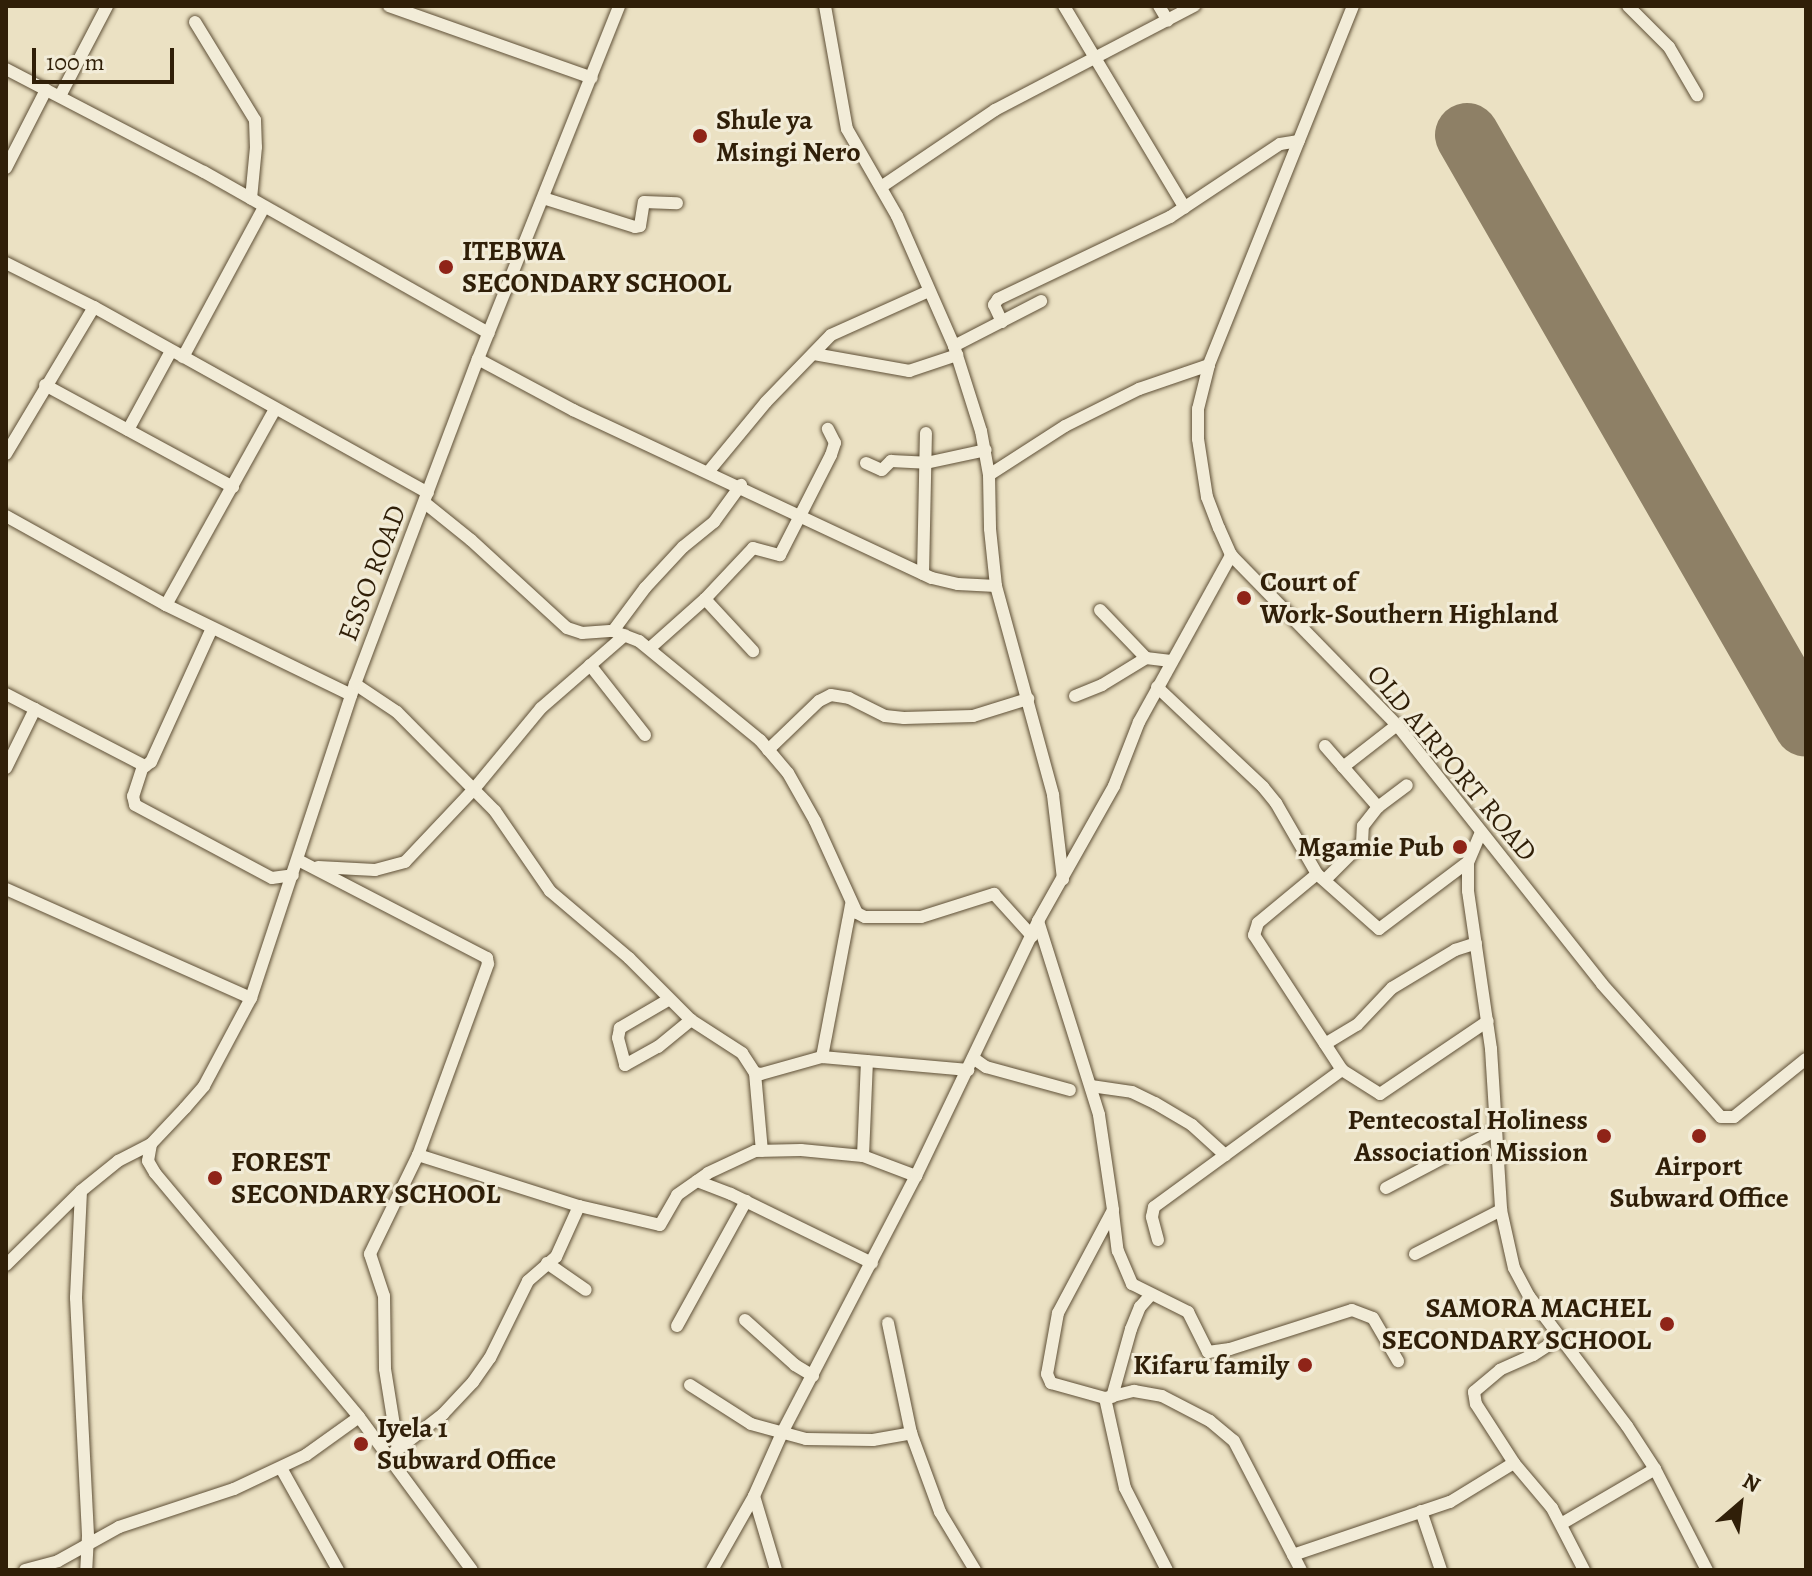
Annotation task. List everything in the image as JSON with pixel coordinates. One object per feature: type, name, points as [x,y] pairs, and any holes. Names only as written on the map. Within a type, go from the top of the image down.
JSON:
[{"type":"street","points":[[60,96],[107,6]]},
{"type":"street","points":[[389,6],[592,78]]},
{"type":"street","name":"ESSO ROAD","points":[[6,1265],[81,1191],[118,1161],[151,1144],[204,1086],[251,998],[353,689],[478,359],[619,6]]},
{"type":"street","points":[[825,6],[847,129],[897,216],[956,351],[986,450],[996,586],[1053,795],[1063,879]]},
{"type":"street","points":[[1064,6],[1185,208]]},
{"type":"street","points":[[1159,6],[1168,21]]},
{"type":"street","points":[[881,187],[995,110],[1194,6]]},
{"type":"street","name":"OLD AIRPORT ROAD","points":[[1353,6],[1209,365],[1198,409],[1200,454],[1207,497],[1231,555],[1397,725],[1602,984],[1721,1117],[1734,1117],[1806,1059]]},
{"type":"street","points":[[1628,6],[1669,47],[1697,95]]},
{"type":"street","points":[[195,22],[255,120],[251,199]]},
{"type":"street","points":[[6,69],[251,199],[489,333]]},
{"type":"street","points":[[6,168],[46,90]]},
{"type":"street","points":[[1002,322],[994,305],[998,299],[1185,208],[1280,144],[1299,141]]},
{"type":"street","points":[[543,198],[635,227],[640,226],[644,202],[677,203]]},
{"type":"street","points":[[128,430],[264,207]]},
{"type":"street","points":[[6,263],[94,307],[426,498],[567,628],[582,633],[619,633],[650,648],[742,723],[788,773],[815,821],[851,905],[865,917],[899,919],[936,914],[994,894],[1032,936]]},
{"type":"street","points":[[709,471],[766,402],[843,326],[929,291]]},
{"type":"street","points":[[814,354],[909,371],[956,351],[1041,301]]},
{"type":"street","points":[[6,454],[94,307]]},
{"type":"street","points":[[478,359],[573,410],[741,485],[923,574],[958,584],[996,586]]},
{"type":"street","points":[[989,475],[1065,426],[1139,389],[1209,365]]},
{"type":"street","points":[[45,385],[233,487]]},
{"type":"street","points":[[166,605],[275,409]]},
{"type":"street","points":[[650,648],[705,599],[730,568],[753,548],[780,555],[802,516],[835,443],[828,429]]},
{"type":"street","points":[[923,574],[926,433]]},
{"type":"street","points":[[866,463],[882,470],[891,461],[926,463],[986,450]]},
{"type":"street","points":[[311,866],[375,870],[405,862],[474,789],[541,708],[590,665],[619,633],[645,588],[683,547],[714,522],[741,485]]},
{"type":"street","points":[[6,516],[166,605],[397,712],[474,789],[510,831],[550,891],[629,958],[691,1020],[742,1053],[755,1073],[762,1151]]},
{"type":"street","points":[[712,1570],[754,1496],[782,1433],[916,1176],[1038,921],[1114,786],[1139,722],[1231,555]]},
{"type":"street","points":[[705,599],[753,651]]},
{"type":"street","points":[[1100,610],[1146,658]]},
{"type":"street","points":[[212,628],[151,762],[143,766],[133,796],[135,805],[272,878],[293,875]]},
{"type":"street","points":[[1075,696],[1102,685],[1146,658],[1171,661]]},
{"type":"street","points":[[590,665],[645,735]]},
{"type":"street","points":[[1157,687],[1263,787],[1321,877],[1379,929],[1468,862]]},
{"type":"street","points":[[6,694],[143,766]]},
{"type":"street","points":[[768,750],[819,701],[831,695],[849,698],[885,716],[904,718],[973,716],[1028,699]]},
{"type":"street","points":[[6,768],[35,709]]},
{"type":"street","points":[[1343,767],[1397,725]]},
{"type":"street","points":[[1325,746],[1378,807]]},
{"type":"street","points":[[1407,785],[1378,807],[1363,826],[1362,843],[1258,923],[1254,935],[1342,1070],[1380,1094],[1488,1021]]},
{"type":"street","points":[[1481,832],[1468,862],[1488,1021],[1501,1210],[1514,1268],[1529,1296],[1655,1469],[1707,1570]]},
{"type":"street","points":[[298,860],[487,958],[488,964],[418,1155],[370,1254],[384,1296],[385,1369],[393,1454]]},
{"type":"street","points":[[6,889],[251,998]]},
{"type":"street","points":[[822,1057],[851,905]]},
{"type":"street","points":[[1038,921],[1099,1115],[1118,1251],[1132,1284],[1150,1296],[1164,1297],[1188,1312],[1208,1352],[1230,1349],[1352,1310],[1373,1318],[1398,1361]]},
{"type":"street","points":[[1325,1044],[1357,1025],[1392,988],[1455,950],[1476,943]]},
{"type":"street","points":[[668,1000],[620,1028],[618,1038],[625,1065],[658,1047],[691,1020]]},
{"type":"street","points":[[755,1073],[822,1057],[971,1064],[1070,1090]]},
{"type":"street","points":[[863,1156],[867,1061]]},
{"type":"street","points":[[1158,1240],[1152,1217],[1154,1207],[1342,1070]]},
{"type":"street","points":[[1091,1086],[1132,1092],[1155,1103],[1192,1125],[1225,1155]]},
{"type":"street","points":[[1386,1188],[1494,1131]]},
{"type":"street","points":[[151,1144],[148,1161],[155,1173],[393,1454],[472,1570]]},
{"type":"street","points":[[418,1155],[579,1206],[660,1225],[677,1195],[740,1156],[762,1151],[801,1150],[863,1156],[916,1176]]},
{"type":"street","points":[[697,1181],[746,1201],[872,1263]]},
{"type":"street","points":[[81,1191],[76,1298],[88,1543],[86,1570]]},
{"type":"street","points":[[677,1326],[746,1201]]},
{"type":"street","points":[[393,1454],[443,1414],[473,1382],[490,1358],[528,1281],[561,1249],[579,1206]]},
{"type":"street","points":[[1113,1210],[1058,1313],[1047,1374],[1051,1383],[1108,1398],[1134,1391],[1162,1396],[1210,1421],[1234,1441],[1301,1570]]},
{"type":"street","points":[[1415,1254],[1501,1210]]},
{"type":"street","points":[[547,1263],[586,1290]]},
{"type":"street","points":[[1150,1296],[1140,1307],[1108,1398],[1125,1488],[1167,1570]]},
{"type":"street","points":[[745,1320],[795,1365],[813,1376]]},
{"type":"street","points":[[888,1323],[911,1433],[940,1512],[971,1568]]},
{"type":"street","points":[[1561,1337],[1533,1355],[1500,1370],[1474,1392],[1476,1404],[1514,1463],[1552,1508],[1584,1570]]},
{"type":"street","points":[[690,1385],[751,1424],[817,1441],[873,1440],[911,1433]]},
{"type":"street","points":[[25,1570],[58,1561],[119,1527],[210,1499],[281,1468],[336,1435],[359,1417]]},
{"type":"street","points":[[1293,1555],[1450,1502],[1514,1463]]},
{"type":"street","points":[[281,1468],[338,1570]]},
{"type":"street","points":[[1561,1524],[1655,1469]]},
{"type":"street","points":[[754,1496],[776,1570]]},
{"type":"street","points":[[1421,1511],[1441,1570]]},
{"type":"runway","points":[[1467,135],[1806,725]]},
{"type":"place","name":"Shule ya Msingi Nero","points":[[700,136]]},
{"type":"place","name":"ITEBWA SECONDARY SCHOOL","points":[[446,267]]},
{"type":"place","name":"Court of Work-Southern Highland","points":[[1244,598]]},
{"type":"place","name":"Mgamie Pub","points":[[1460,847]]},
{"type":"place","name":"Pentecostal Holiness Association Mission","points":[[1604,1136]]},
{"type":"place","name":"Airport Subward Office","points":[[1699,1136]]},
{"type":"place","name":"FOREST SECONDARY SCHOOL","points":[[215,1178]]},
{"type":"place","name":"SAMORA MACHEL SECONDARY SCHOOL","points":[[1667,1324]]},
{"type":"place","name":"Kifaru family","points":[[1305,1365]]},
{"type":"place","name":"Iyela 1 Subward Office","points":[[361,1444]]}]
